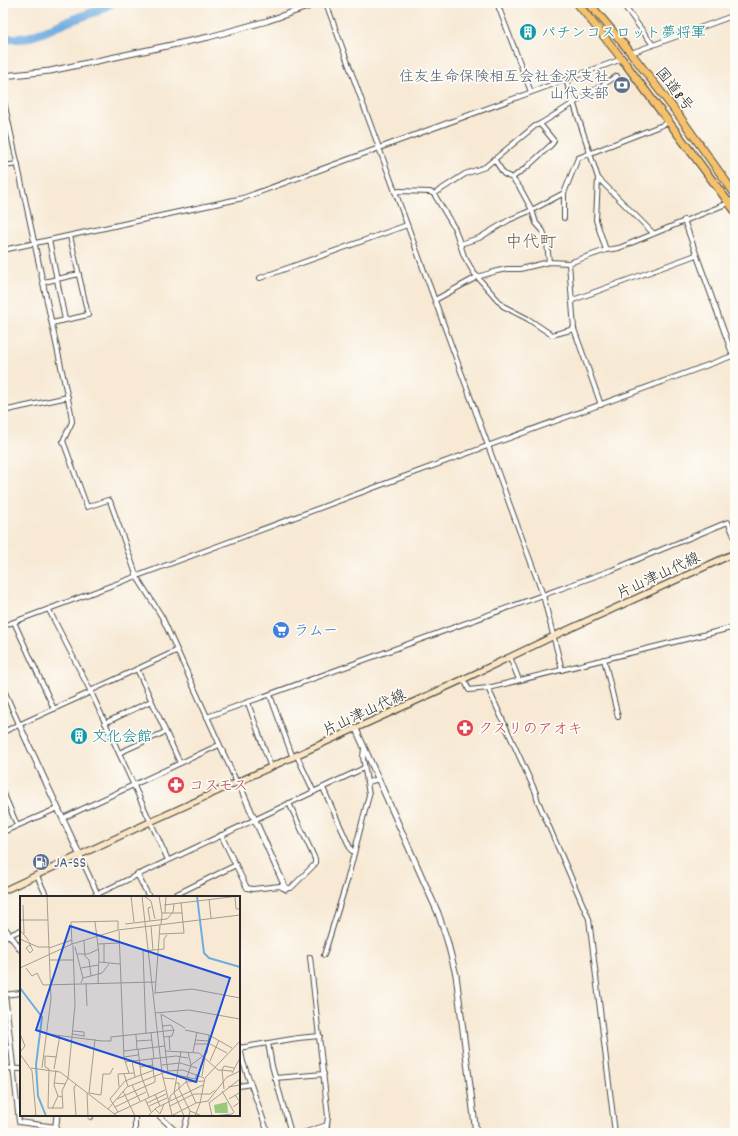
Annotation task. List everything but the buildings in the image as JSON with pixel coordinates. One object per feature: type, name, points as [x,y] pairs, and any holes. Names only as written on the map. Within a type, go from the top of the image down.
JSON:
[{"type":"highway","name":"国道8号","points":[[577,3],[732,200],[735,211]]},
{"type":"highway","name":"国道8号","points":[[589,3],[631,53],[680,117],[735,194]]},
{"type":"main road","name":"片山津山代線","points":[[3,891],[735,553]]},
{"type":"street","points":[[3,76],[50,71],[209,37],[267,21],[319,3]]},
{"type":"street","points":[[326,3],[543,595],[562,670]]},
{"type":"street","points":[[497,3],[531,92]]},
{"type":"street","points":[[622,3],[653,45]]},
{"type":"street","points":[[631,53],[735,15]]},
{"type":"street","points":[[3,250],[243,198],[622,59]]},
{"type":"street","points":[[434,194],[465,174],[485,166],[535,126],[617,76]]},
{"type":"street","points":[[566,80],[598,178],[596,220],[606,250]]},
{"type":"street","points":[[3,97],[68,397],[72,422],[63,440],[87,507],[108,500],[110,501],[137,577],[162,617],[219,745],[255,819],[286,888]]},
{"type":"street","points":[[564,218],[564,193],[578,158],[670,122]]},
{"type":"street","points":[[512,178],[527,167],[554,141],[540,124]]},
{"type":"street","points":[[494,159],[504,174],[512,178],[520,188],[532,210],[536,222],[543,231],[547,243],[549,262]]},
{"type":"street","points":[[3,166],[18,164]]},
{"type":"street","points":[[598,178],[653,233]]},
{"type":"street","points":[[396,192],[430,192],[434,194],[456,229],[466,263],[503,306],[528,319],[552,335],[574,329]]},
{"type":"street","points":[[460,244],[479,238],[509,220],[564,193]]},
{"type":"street","points":[[435,300],[477,277],[507,268],[520,269],[549,262],[569,263],[606,250],[619,248],[732,200]]},
{"type":"street","points":[[3,626],[50,610],[384,484],[734,355],[684,220]]},
{"type":"street","points":[[260,278],[407,225]]},
{"type":"street","points":[[52,323],[88,315],[70,236]]},
{"type":"street","points":[[49,240],[65,320]]},
{"type":"street","points":[[573,300],[696,255]]},
{"type":"street","points":[[569,263],[574,329],[601,405]]},
{"type":"street","points":[[44,282],[79,274]]},
{"type":"street","points":[[3,411],[68,397]]},
{"type":"street","points":[[207,717],[612,570],[728,522],[735,538]]},
{"type":"street","points":[[50,610],[105,723],[168,860]]},
{"type":"street","points":[[14,622],[54,708]]},
{"type":"street","points":[[464,679],[468,690],[488,688],[735,627]]},
{"type":"street","points":[[3,732],[176,651]]},
{"type":"street","points":[[510,657],[519,680]]},
{"type":"street","points":[[604,659],[618,717]]},
{"type":"street","points":[[137,669],[180,763]]},
{"type":"street","points":[[3,688],[98,895],[138,874],[364,768]]},
{"type":"street","points":[[488,688],[536,793],[537,799],[589,919],[615,1133]]},
{"type":"street","points":[[270,695],[295,757],[314,792]]},
{"type":"street","points":[[105,723],[152,701]]},
{"type":"street","points":[[248,703],[271,768]]},
{"type":"street","points":[[356,729],[438,913],[447,940],[456,975],[476,1133]]},
{"type":"street","points":[[119,753],[166,732]]},
{"type":"street","points":[[63,818],[219,745]]},
{"type":"street","points":[[324,955],[347,881],[369,795],[368,782],[364,768],[364,746]]},
{"type":"street","points":[[368,782],[379,779]]},
{"type":"street","points":[[323,788],[351,850],[354,852]]},
{"type":"street","points":[[3,792],[18,825]]},
{"type":"street","points":[[221,835],[247,888],[280,886],[283,888],[291,888],[315,864],[315,859],[289,804]]},
{"type":"street","points":[[3,832],[58,808]]},
{"type":"street","points":[[172,896],[236,865]]},
{"type":"street","points":[[138,874],[148,896]]},
{"type":"street","points":[[37,876],[47,896]]},
{"type":"street","points":[[3,926],[20,949]]},
{"type":"street","points":[[3,938],[20,930]]},
{"type":"street","points":[[310,957],[328,1116],[326,1133]]},
{"type":"street","points":[[3,978],[19,1122],[56,1127]]},
{"type":"street","points":[[4,995],[20,993]]},
{"type":"street","points":[[240,1047],[320,1036]]},
{"type":"street","points":[[268,1043],[275,1078],[291,1133]]},
{"type":"street","points":[[241,1062],[251,1084],[268,1133]]},
{"type":"street","points":[[3,1068],[20,1069]]},
{"type":"street","points":[[275,1078],[324,1074]]},
{"type":"street","points":[[240,1086],[251,1084]]},
{"type":"street","points":[[56,1133],[57,1116]]},
{"type":"street","points":[[135,1116],[135,1133]]},
{"type":"street","points":[[159,1116],[178,1133]]},
{"type":"street","points":[[183,1133],[188,1116]]},
{"type":"street","points":[[3,1123],[8,1133]]},
{"type":"street","points":[[303,1133],[328,1125]]},
{"type":"waterway","points":[[3,39],[26,38],[97,11],[111,3]]},
{"type":"place","name":"パチンコスロット夢将軍","points":[[528,32]]},
{"type":"place","name":"住友生命保険相互会社金沢支社 山代支部","points":[[622,85]]},
{"type":"place","name":"ラムー","points":[[281,630]]},
{"type":"place","name":"クスリのアオキ","points":[[465,728]]},
{"type":"place","name":"文化会館","points":[[79,736]]},
{"type":"place","name":"コスモス","points":[[176,785]]},
{"type":"place","name":"JA-SS","points":[[41,862]]},
{"type":"district","name":"中代町","points":[[531,241]]}]
